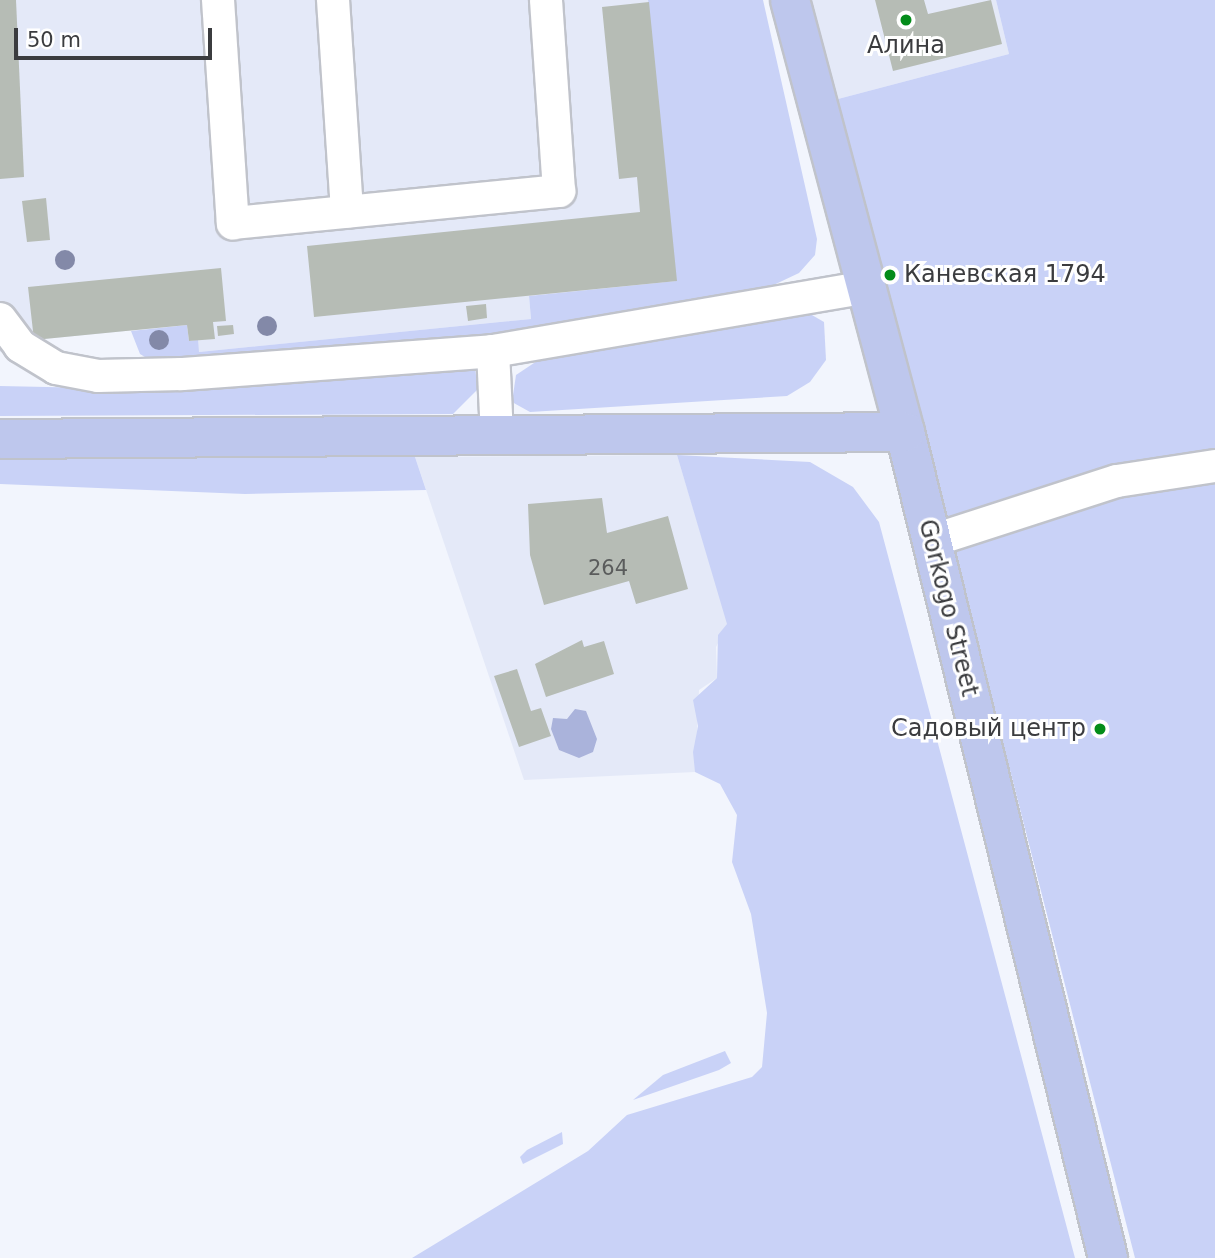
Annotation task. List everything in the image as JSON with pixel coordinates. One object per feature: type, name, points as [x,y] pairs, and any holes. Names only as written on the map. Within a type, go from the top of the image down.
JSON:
[{"type":"main road","name":"Gorkogo Street","points":[[790,0],[905,432],[1108,1258]]},
{"type":"main road","points":[[0,439],[905,432]]},
{"type":"lane","points":[[218,0],[233,223],[559,191],[546,0]]},
{"type":"lane","points":[[333,0],[347,212]]},
{"type":"lane","points":[[0,319],[20,346],[42,361],[98,376],[493,351],[866,286]]},
{"type":"lane","points":[[493,351],[497,436]]},
{"type":"lane","points":[[931,541],[1117,481],[1215,466]]},
{"type":"shaded area","points":[[0,0],[648,0],[677,281],[529,296],[531,319],[199,352],[186,325],[34,340],[0,352]]},
{"type":"shaded area","points":[[648,0],[763,0],[817,239],[815,255],[799,273],[759,292],[496,340],[150,360],[140,354],[131,331],[187,325],[189,341],[198,340],[199,352],[531,319],[529,296],[676,281]]},
{"type":"shaded area","points":[[811,0],[996,0],[1009,54],[838,99]]},
{"type":"shaded area","points":[[996,0],[1215,0],[1215,1258],[1135,1258],[838,99],[1009,54]]},
{"type":"shaded area","points":[[805,311],[824,322],[826,360],[810,382],[787,396],[530,412],[512,402],[516,375],[540,359]]},
{"type":"shaded area","points":[[475,368],[478,389],[453,414],[0,416],[0,386],[94,388]]},
{"type":"shaded area","points":[[677,455],[728,624],[716,647],[717,678],[699,690],[695,772],[524,780],[415,457]]},
{"type":"shaded area","points":[[677,455],[810,462],[853,487],[879,522],[1075,1258],[412,1258],[588,1151],[627,1115],[752,1077],[762,1067],[767,1013],[751,914],[732,862],[737,815],[720,784],[695,772],[693,752],[698,726],[693,700],[717,678],[718,635],[727,624]]},
{"type":"shaded area","points":[[0,457],[415,457],[426,490],[245,494],[0,484]]},
{"type":"shaded area","points":[[575,709],[586,711],[597,739],[593,752],[579,758],[559,750],[551,729],[553,718],[567,719]]},
{"type":"shaded area","points":[[725,1051],[731,1063],[719,1070],[633,1100],[663,1075]]},
{"type":"shaded area","points":[[562,1132],[563,1144],[523,1164],[520,1157],[527,1150]]},
{"type":"building","points":[[0,0],[16,0],[24,177],[0,179]]},
{"type":"building","points":[[875,0],[924,0],[928,14],[991,0],[1002,44],[893,71]]},
{"type":"building","points":[[649,2],[677,281],[314,317],[307,246],[640,212],[637,177],[619,179],[602,7]]},
{"type":"building","points":[[46,198],[50,240],[27,242],[22,201]]},
{"type":"building","points":[[221,268],[226,321],[213,322],[215,339],[189,341],[187,325],[34,340],[28,287]]},
{"type":"building","points":[[486,304],[487,318],[468,321],[466,306]]},
{"type":"building","points":[[233,325],[234,334],[218,336],[217,326]]},
{"type":"building","points":[[602,498],[607,533],[668,516],[688,589],[636,604],[629,581],[544,605],[530,555],[528,504]]},
{"type":"building","points":[[582,640],[584,647],[604,641],[614,674],[546,697],[535,664]]},
{"type":"building","points":[[517,669],[531,711],[541,708],[551,736],[519,747],[494,676]]},
{"type":"place","name":"Алина","points":[[906,20]]},
{"type":"place","name":"Каневская 1794","points":[[890,275]]},
{"type":"place","name":"Садовый центр","points":[[1100,729]]}]
